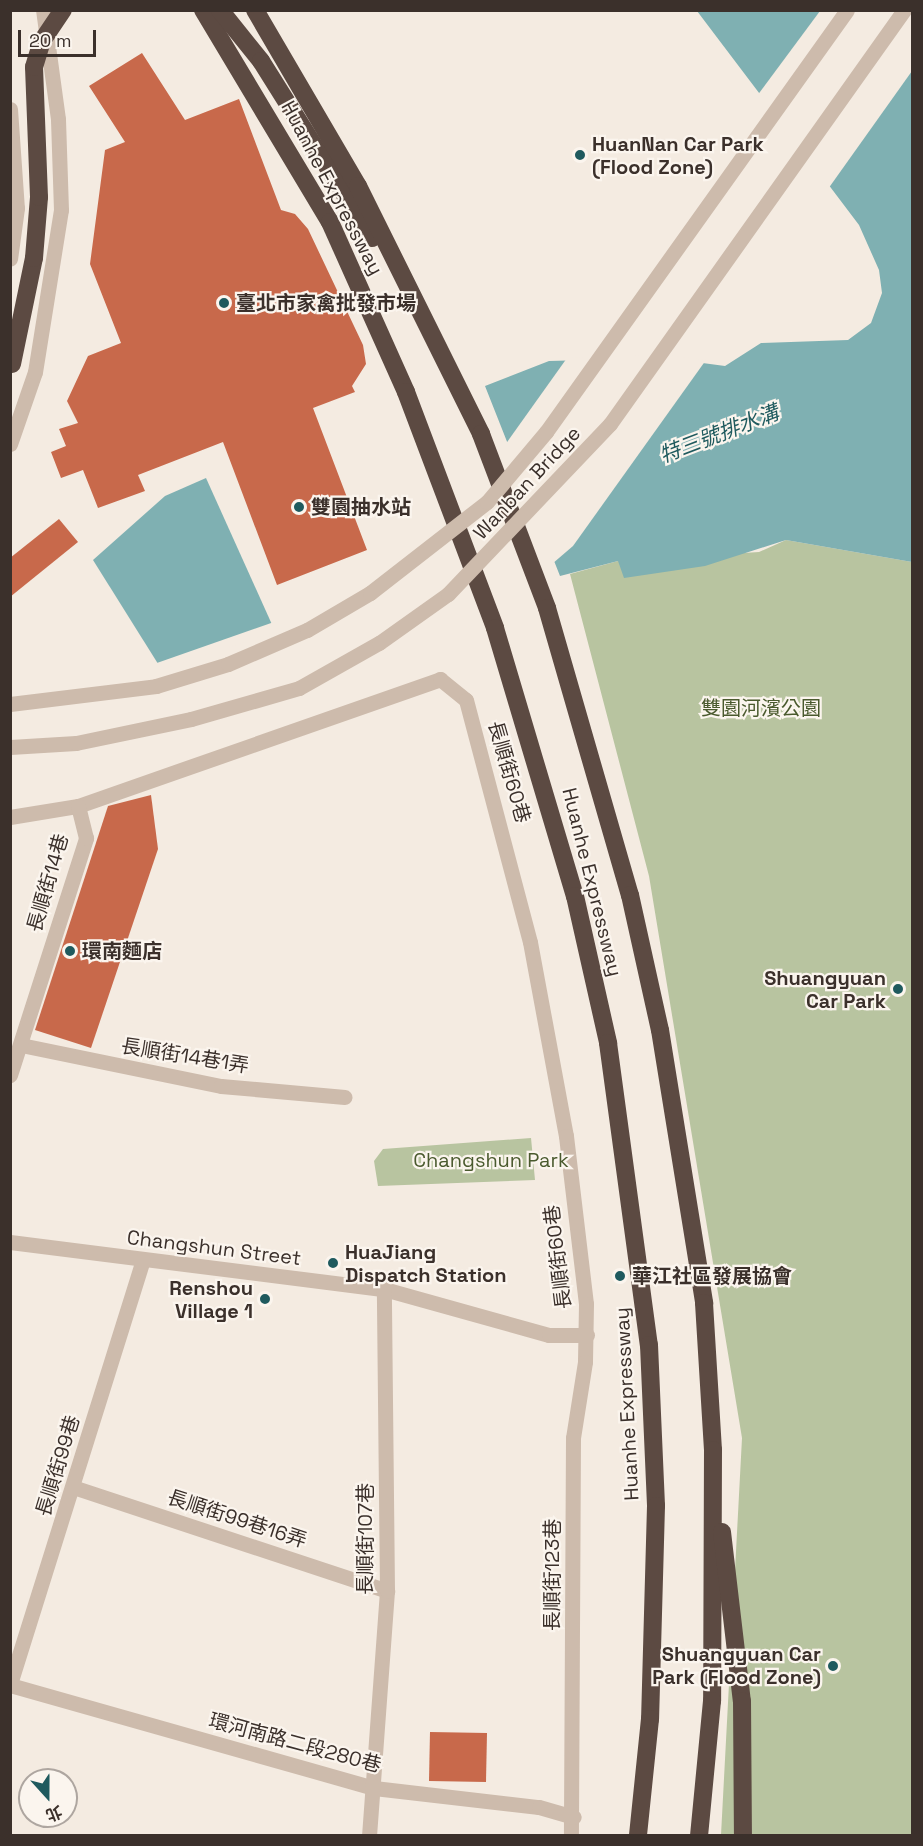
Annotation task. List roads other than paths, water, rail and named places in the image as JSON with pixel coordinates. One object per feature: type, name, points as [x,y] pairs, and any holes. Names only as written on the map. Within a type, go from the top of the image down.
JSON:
[{"type":"highway","points":[[11,366],[37,227],[33,67],[42,41],[63,10]]},
{"type":"highway","name":"Huanhe Expressway","points":[[203,10],[334,231],[454,515],[539,765],[572,885],[608,1043],[631,1185],[649,1346],[656,1506],[650,1719],[638,1836]]},
{"type":"highway","points":[[220,10],[261,61],[442,348]]},
{"type":"highway","name":"Huanhe Expressway","points":[[255,10],[358,186],[442,348],[481,434],[547,608],[630,895],[684,1162],[704,1302],[713,1450]]},
{"type":"highway","points":[[699,1836],[712,1701],[713,1450]]},
{"type":"highway","points":[[713,1450],[742,1701],[743,1836]]},
{"type":"street","points":[[10,444],[34,372],[61,210],[58,119],[43,10]]},
{"type":"street","name":"Wanban Bridge","points":[[10,704],[156,686],[237,660],[307,630],[370,593],[487,502],[546,432],[847,10]]},
{"type":"street","name":"Wanban Bridge","points":[[10,747],[76,743],[168,724],[299,688],[379,643],[448,594],[610,424],[904,10]]},
{"type":"street","points":[[10,109],[17,208],[10,259]]},
{"type":"street","points":[[17,208],[61,210]]},
{"type":"street","name":"長順街60巷","points":[[10,817],[78,806],[440,679],[466,700],[530,942],[566,1136],[586,1335]]},
{"type":"street","name":"長順街14巷","points":[[10,1074],[87,838],[78,806]]},
{"type":"street","name":"長順街14巷1弄","points":[[21,1045],[221,1086],[345,1097]]},
{"type":"street","name":"Changshun Street","points":[[10,1242],[384,1289],[549,1335],[586,1335]]},
{"type":"street","name":"長順街99巷","points":[[10,1684],[143,1260]]},
{"type":"street","name":"長順街107巷","points":[[369,1836],[387,1591],[384,1289]]},
{"type":"street","name":"長順街123巷","points":[[572,1836],[574,1817],[573,1438],[586,1335]]},
{"type":"street","name":"長順街99巷16弄","points":[[73,1487],[387,1591]]},
{"type":"street","name":"環河南路二段280巷","points":[[10,1684],[374,1788],[540,1807],[574,1817]]},
{"type":"water","name":"特三號排水溝","points":[[697,11],[912,11],[912,562],[786,540],[705,566],[624,578],[618,561],[560,576],[485,386],[549,361],[665,358],[725,366],[761,343],[848,340],[871,323],[882,293],[879,270],[859,225]]},
{"type":"water","points":[[206,478],[274,629],[160,667],[93,560],[165,496]]},
{"type":"place","name":"HuanNan Car Park (Flood Zone)","points":[[580,155]]},
{"type":"place","name":"臺北市家禽批發市場","points":[[224,303]]},
{"type":"place","name":"雙園抽水站","points":[[299,507]]},
{"type":"place","name":"環南麵店","points":[[70,951]]},
{"type":"place","name":"Shuangyuan Car Park","points":[[898,989]]},
{"type":"place","name":"HuaJiang Dispatch Station","points":[[333,1263]]},
{"type":"place","name":"華江社區發展協會","points":[[620,1276]]},
{"type":"place","name":"Renshou Village 1","points":[[265,1299]]},
{"type":"place","name":"Shuangyuan Car Park (Flood Zone)","points":[[833,1666]]},
{"type":"park label","name":"雙園河濱公園","points":[[761,708]]},
{"type":"park label","name":"Changshun Park","points":[[491,1160]]}]
